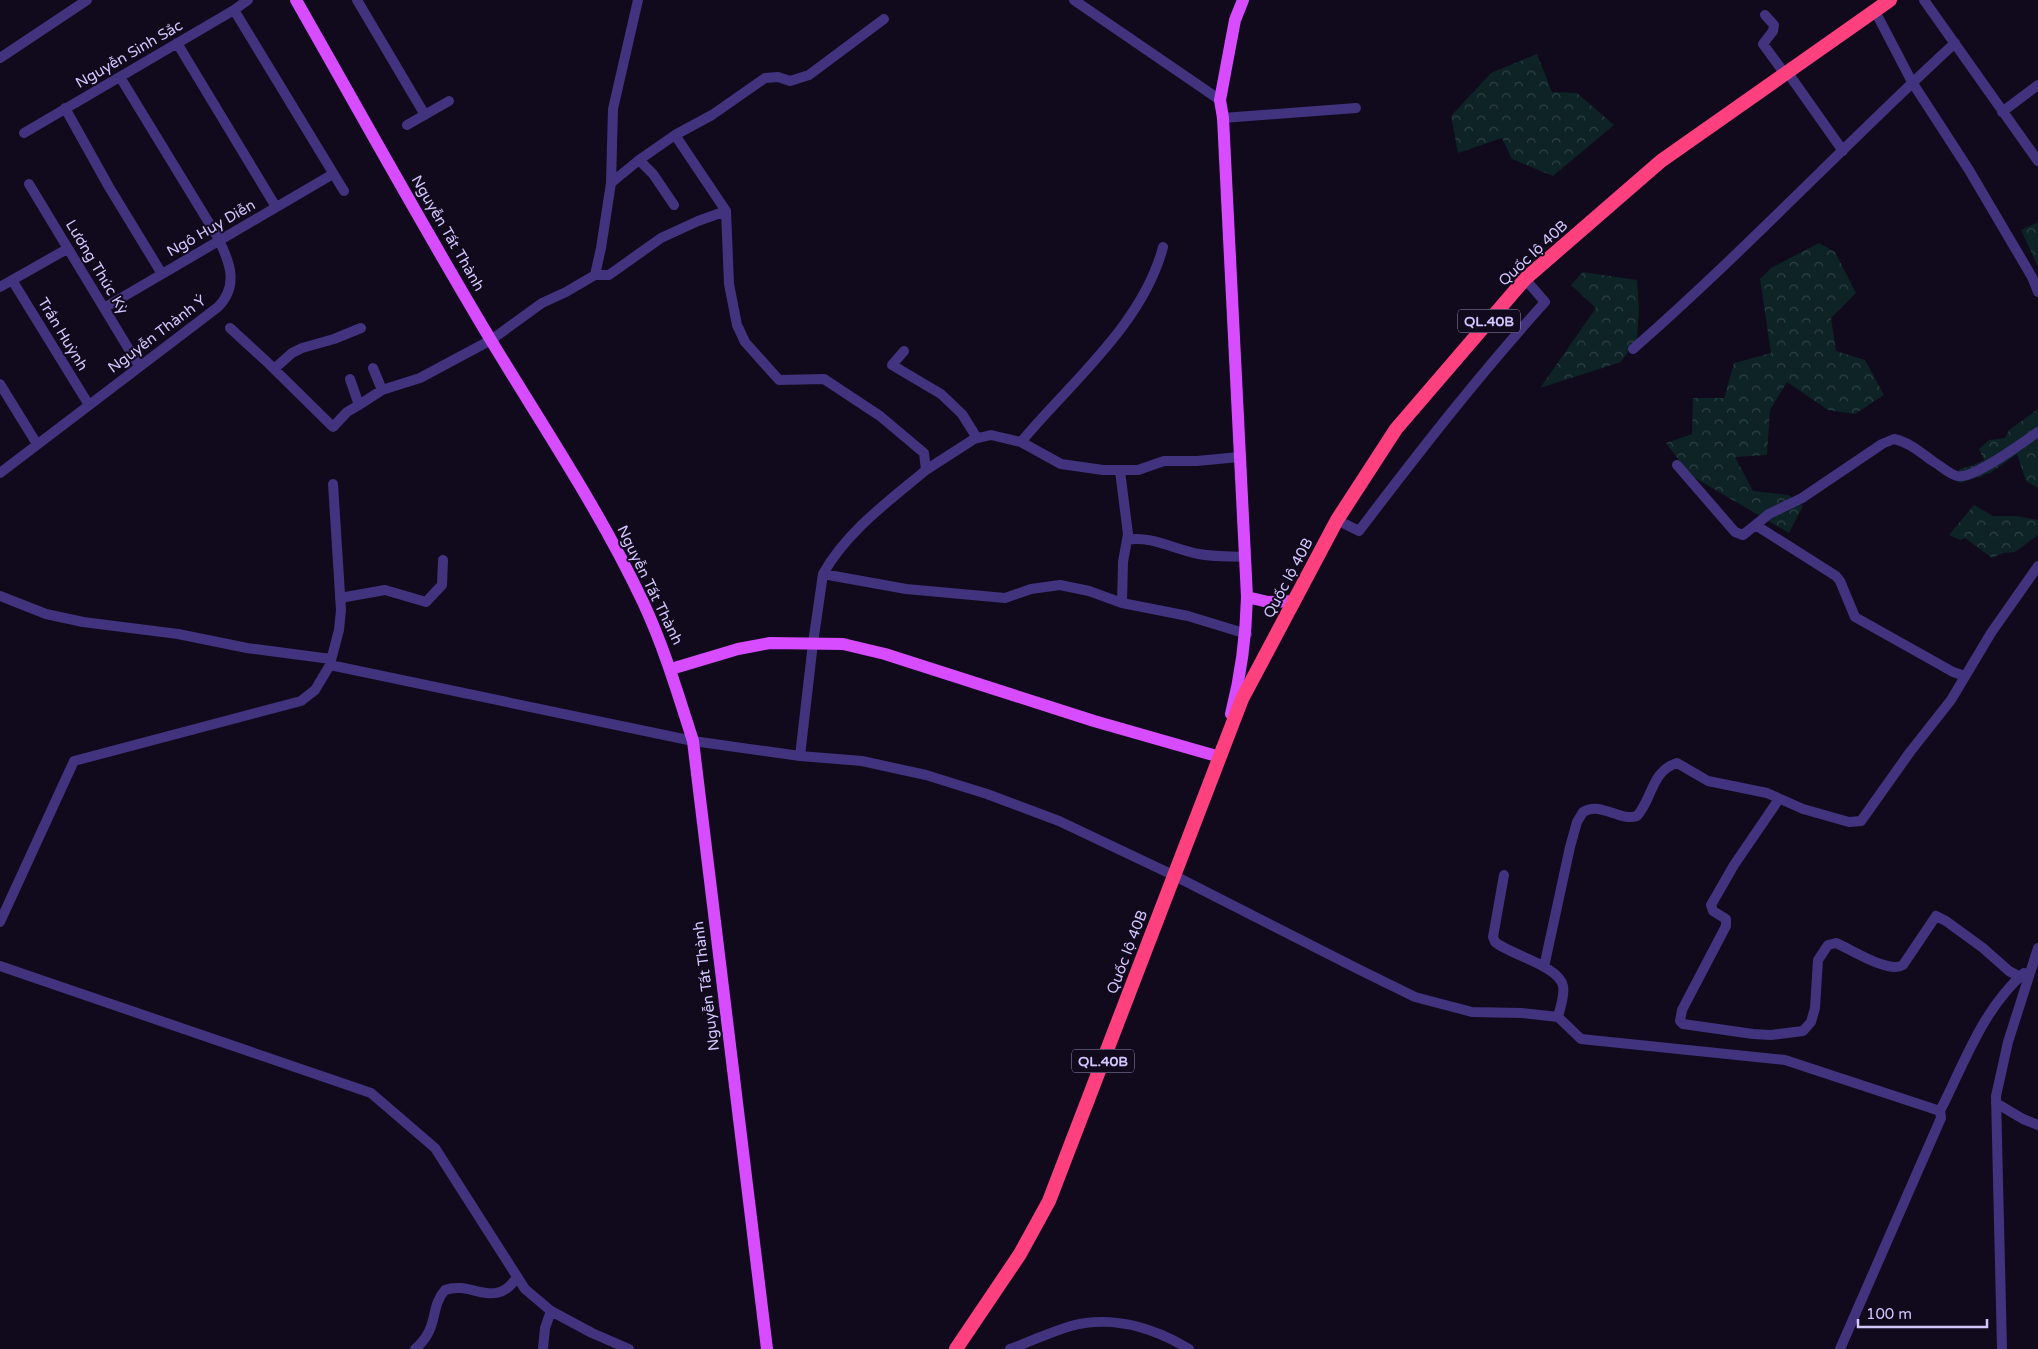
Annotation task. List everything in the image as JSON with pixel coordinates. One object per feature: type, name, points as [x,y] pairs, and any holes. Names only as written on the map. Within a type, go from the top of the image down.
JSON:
[{"type":"highway","name":"Quốc lộ 40B","points":[[956,1349],[1020,1254],[1049,1201],[1242,699],[1338,520],[1396,429],[1525,279],[1661,161],[1890,0]]},
{"type":"main road","name":"Nguyễn Tất Thành","points":[[296,0],[491,340],[608,534],[644,603],[670,668],[693,741],[767,1349]]},
{"type":"main road","points":[[670,668],[746,647],[770,643],[843,644],[885,654],[1094,721],[1220,757],[1238,685],[1246,634],[1246,557],[1239,457],[1223,118],[1220,100],[1235,20],[1243,0]]},
{"type":"main road","points":[[1247,597],[1268,602],[1294,601]]},
{"type":"street","points":[[0,58],[87,0]]},
{"type":"street","name":"Nguyễn Sinh Sắc","points":[[24,133],[248,0]]},
{"type":"street","points":[[358,0],[425,115]]},
{"type":"street","points":[[595,275],[602,248],[611,183],[612,109],[638,0]]},
{"type":"street","points":[[1074,0],[1220,100]]},
{"type":"street","points":[[1924,0],[2038,161]]},
{"type":"street","points":[[234,10],[344,191]]},
{"type":"street","points":[[1875,11],[1912,82],[1970,170],[2032,277],[2038,292]]},
{"type":"street","points":[[1765,15],[1774,25],[1773,31],[1763,44],[1843,152]]},
{"type":"street","points":[[611,183],[639,160],[675,135],[712,115],[764,78],[778,77],[790,81],[809,75],[884,18]]},
{"type":"street","points":[[177,43],[276,207]]},
{"type":"street","points":[[1633,349],[1693,296],[1843,152],[1912,82],[1955,43]]},
{"type":"street","name":"Nguyễn Thành Ý","points":[[0,473],[218,307],[226,298],[231,285],[229,260],[219,240],[120,77]]},
{"type":"street","points":[[2002,112],[2038,85]]},
{"type":"street","points":[[407,125],[449,101]]},
{"type":"street","points":[[65,108],[109,187],[162,274]]},
{"type":"street","points":[[1223,118],[1356,108]]},
{"type":"street","points":[[675,135],[726,211],[728,226],[726,242],[732,305],[736,325],[744,342],[779,380],[824,379],[846,392],[880,416],[924,453],[926,470]]},
{"type":"street","points":[[639,160],[653,174],[674,205]]},
{"type":"street","name":"Ngô Huy Diễn","points":[[104,308],[333,174]]},
{"type":"street","name":"Lương Thúc Kỳ","points":[[29,184],[139,366]]},
{"type":"street","points":[[230,328],[274,368],[332,427],[347,412],[382,390],[420,378],[491,340],[542,303],[595,275],[609,276],[661,238],[698,221],[726,211]]},
{"type":"street","points":[[1021,442],[1076,383],[1140,302],[1154,276],[1163,247]]},
{"type":"street","points":[[0,286],[67,249]]},
{"type":"street","points":[[1338,520],[1359,531],[1436,429],[1545,302],[1525,279]]},
{"type":"street","name":"Trần Huỳnh","points":[[12,280],[89,405]]},
{"type":"street","points":[[274,368],[302,348],[334,339],[361,328]]},
{"type":"street","points":[[904,351],[892,365],[941,394],[962,414],[977,438]]},
{"type":"street","points":[[373,368],[382,390]]},
{"type":"street","points":[[350,379],[359,405]]},
{"type":"street","points":[[0,384],[37,444]]},
{"type":"street","points":[[1677,465],[1734,532],[1743,535],[1770,514],[1802,498],[1882,444],[1894,439],[1908,443],[1950,473],[1957,476],[1967,476],[1985,467],[2038,432]]},
{"type":"street","points":[[800,756],[813,643],[824,574],[829,564],[860,527],[926,470],[977,438],[991,435],[1021,442],[1061,464],[1120,471],[1138,470],[1164,461],[1197,461],[1239,457]]},
{"type":"street","points":[[1120,471],[1127,540],[1123,562],[1122,603]]},
{"type":"street","points":[[0,922],[74,761],[301,701],[315,690],[330,662],[339,630],[340,598],[333,484]]},
{"type":"street","points":[[1757,526],[1836,576],[1840,581],[1855,617],[1946,668],[1965,676]]},
{"type":"street","points":[[1127,540],[1142,539],[1210,556],[1246,557]]},
{"type":"street","points":[[340,598],[384,590],[426,602],[442,585],[443,560]]},
{"type":"street","points":[[1544,967],[1568,856],[1577,822],[1582,812],[1594,808],[1631,817],[1638,816],[1658,775],[1664,768],[1677,763],[1708,781],[1767,793],[1803,809],[1849,822],[1861,820],[1910,752],[1962,685],[1965,676],[1991,633],[2038,566]]},
{"type":"street","points":[[824,574],[906,589],[1005,598],[1031,589],[1060,585],[1089,591],[1122,603],[1188,616],[1246,634]]},
{"type":"street","points":[[0,596],[46,614],[83,622],[178,634],[330,662],[693,741],[800,756],[862,761],[926,775],[987,794],[1059,821],[1173,875],[1415,997],[1472,1012],[1521,1013],[1558,1017],[1582,1038],[1785,1060],[1940,1110]]},
{"type":"street","points":[[1779,799],[1734,865],[1711,905],[1713,911],[1726,919],[1726,926],[1682,1010],[1680,1020],[1683,1024],[1753,1034],[1771,1035],[1803,1032],[1811,1022],[1816,1008],[1818,960],[1828,945],[1836,943],[1879,964],[1900,967],[1936,916],[1946,921],[1983,948],[2009,971],[2020,977]]},
{"type":"street","points":[[1504,874],[1493,937],[1495,942],[1544,967],[1557,976],[1563,985],[1558,1017]]},
{"type":"street","points":[[2002,1349],[2000,1180],[1996,1104],[1998,1083],[2008,1042],[2038,948]]},
{"type":"street","points":[[1840,1349],[1941,1118],[1940,1110],[1986,1018],[2000,998],[2034,963]]},
{"type":"street","points":[[0,966],[371,1093],[435,1148],[525,1289],[551,1311],[592,1333],[629,1349]]},
{"type":"street","points":[[1996,1104],[2038,1125]]},
{"type":"street","points":[[415,1349],[428,1336],[434,1322],[438,1302],[445,1290],[452,1288],[482,1293],[498,1293],[511,1285],[517,1276]]},
{"type":"street","points":[[543,1349],[544,1328],[551,1311]]},
{"type":"street","points":[[1010,1349],[1071,1326],[1099,1321],[1112,1321],[1155,1332],[1189,1349]]},
{"type":"green space","points":[[1537,54],[1552,92],[1577,93],[1614,125],[1553,176],[1512,159],[1502,138],[1458,153],[1451,116],[1491,73]]},
{"type":"green space","points":[[2038,222],[2038,267],[2021,230]]},
{"type":"green space","points":[[1819,243],[1835,252],[1856,293],[1831,318],[1836,351],[1865,360],[1884,395],[1855,414],[1828,410],[1787,382],[1770,410],[1767,455],[1735,457],[1753,491],[1789,495],[1803,506],[1789,533],[1690,475],[1666,443],[1692,434],[1693,398],[1724,398],[1734,363],[1771,353],[1760,279],[1771,268]]},
{"type":"green space","points":[[1583,272],[1637,280],[1639,310],[1637,339],[1621,362],[1540,388],[1596,308],[1571,285]]},
{"type":"green space","points":[[2038,409],[2038,488],[2026,481],[2017,454],[1990,473],[1960,483],[1954,479],[1960,469],[1984,460],[1979,449],[1989,440],[2005,438],[2009,430]]},
{"type":"green space","points":[[1974,505],[1993,516],[2016,516],[2038,520],[2038,535],[2015,552],[2003,553],[1992,558],[1965,538],[1960,540],[1949,535]]}]
